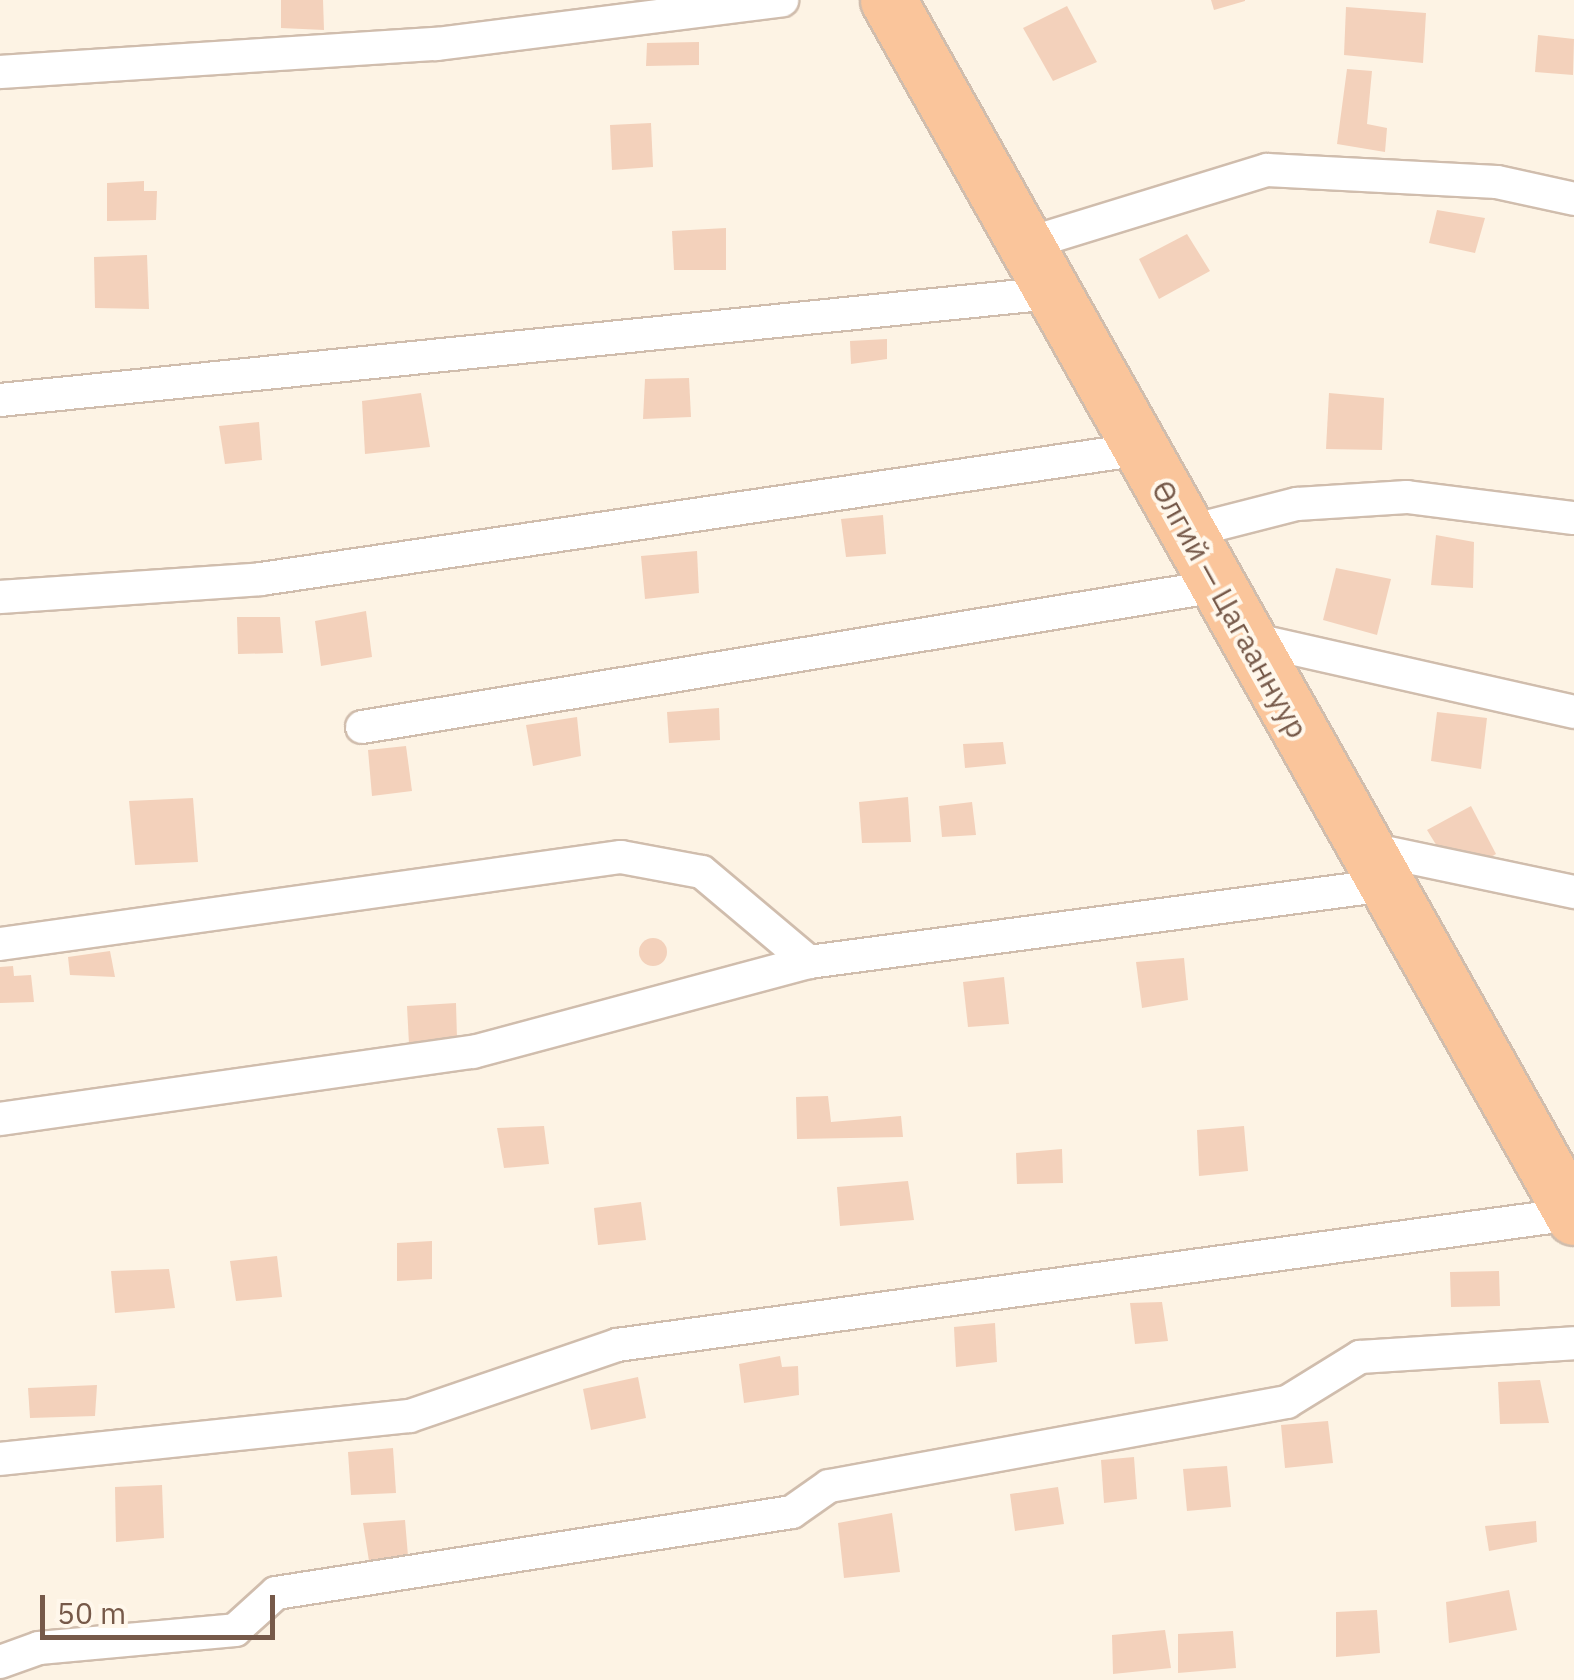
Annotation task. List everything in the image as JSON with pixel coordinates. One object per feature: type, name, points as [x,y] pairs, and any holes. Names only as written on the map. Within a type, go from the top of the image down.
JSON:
[{"type":"highway","name":"Өлгий — Цагааннуур","points":[[888,0],[1573,1216]]},
{"type":"street","points":[[0,72],[436,44],[782,0]]},
{"type":"street","points":[[1026,244],[1267,170],[1497,182],[1574,199]]},
{"type":"street","points":[[0,400],[1052,293]]},
{"type":"street","points":[[0,597],[261,579],[1140,449]]},
{"type":"street","points":[[1187,532],[1297,504],[1407,497],[1574,518]]},
{"type":"street","points":[[362,727],[1217,586]]},
{"type":"street","points":[[1246,638],[1574,712]]},
{"type":"street","points":[[0,944],[620,857],[702,872],[809,962]]},
{"type":"street","points":[[0,1119],[473,1052],[809,962],[1376,867],[1574,892]]},
{"type":"street","points":[[0,1459],[410,1416],[617,1345],[1573,1216]]},
{"type":"street","points":[[0,1662],[40,1648],[235,1630],[276,1593],[792,1512],[829,1486],[1287,1402],[1360,1357],[1574,1343]]},
{"type":"building","points":[[281,0],[323,0],[324,30],[281,28]]},
{"type":"building","points":[[1211,0],[1245,0],[1245,1],[1214,10]]},
{"type":"building","points":[[1067,6],[1097,62],[1053,81],[1023,28]]},
{"type":"building","points":[[1346,7],[1426,13],[1423,63],[1344,55]]},
{"type":"building","points":[[1538,35],[1574,39],[1573,75],[1535,72]]},
{"type":"building","points":[[699,42],[699,65],[646,66],[647,43]]},
{"type":"building","points":[[1347,69],[1372,71],[1367,124],[1387,128],[1385,152],[1337,144]]},
{"type":"building","points":[[651,123],[653,167],[612,170],[610,125]]},
{"type":"building","points":[[144,181],[144,191],[157,191],[156,220],[107,221],[107,183]]},
{"type":"building","points":[[1437,210],[1485,218],[1475,253],[1429,243]]},
{"type":"building","points":[[726,228],[726,270],[674,270],[672,231]]},
{"type":"building","points":[[1187,234],[1210,271],[1159,299],[1139,259]]},
{"type":"building","points":[[147,255],[149,309],[95,308],[94,257]]},
{"type":"building","points":[[887,339],[887,359],[851,364],[850,341]]},
{"type":"building","points":[[689,378],[691,417],[643,419],[645,379]]},
{"type":"building","points":[[421,393],[430,447],[365,454],[362,401]]},
{"type":"building","points":[[1329,393],[1384,398],[1382,450],[1326,449]]},
{"type":"building","points":[[259,422],[262,460],[225,464],[219,426]]},
{"type":"building","points":[[883,515],[886,554],[846,557],[841,519]]},
{"type":"building","points":[[1436,535],[1474,542],[1473,588],[1431,585]]},
{"type":"building","points":[[697,551],[699,593],[645,599],[641,556]]},
{"type":"building","points":[[1336,568],[1391,579],[1377,635],[1323,620]]},
{"type":"building","points":[[366,611],[372,657],[321,666],[315,621]]},
{"type":"building","points":[[237,617],[280,617],[283,653],[238,654]]},
{"type":"building","points":[[719,708],[720,740],[669,743],[667,712]]},
{"type":"building","points":[[1437,712],[1487,718],[1481,769],[1431,761]]},
{"type":"building","points":[[577,717],[581,756],[533,766],[526,725]]},
{"type":"building","points":[[1003,742],[1006,764],[965,768],[963,744]]},
{"type":"building","points":[[406,746],[412,791],[372,796],[368,750]]},
{"type":"building","points":[[908,797],[911,842],[862,843],[859,802]]},
{"type":"building","points":[[193,798],[198,862],[135,865],[129,801]]},
{"type":"building","points":[[972,802],[976,835],[942,837],[939,806]]},
{"type":"building","points":[[1471,806],[1496,854],[1456,877],[1427,830]]},
{"type":"building","points":[[653,938],[663,942],[667,952],[663,962],[653,966],[643,962],[639,952],[643,942]]},
{"type":"building","points":[[110,951],[115,977],[70,975],[68,957]]},
{"type":"building","points":[[1184,958],[1188,1000],[1142,1008],[1136,962]]},
{"type":"building","points":[[13,966],[14,976],[31,975],[34,1002],[0,1003],[0,967]]},
{"type":"building","points":[[1004,977],[1009,1024],[968,1027],[963,982]]},
{"type":"building","points":[[456,1003],[457,1039],[409,1044],[407,1006]]},
{"type":"building","points":[[828,1096],[831,1122],[901,1116],[903,1137],[797,1139],[796,1097]]},
{"type":"building","points":[[544,1126],[549,1164],[504,1168],[497,1128]]},
{"type":"building","points":[[1244,1126],[1248,1171],[1199,1176],[1197,1130]]},
{"type":"building","points":[[1062,1149],[1063,1183],[1017,1184],[1016,1153]]},
{"type":"building","points":[[908,1181],[914,1220],[840,1226],[837,1187]]},
{"type":"building","points":[[641,1202],[646,1240],[598,1245],[594,1208]]},
{"type":"building","points":[[432,1241],[432,1279],[397,1281],[397,1243]]},
{"type":"building","points":[[277,1256],[282,1297],[236,1301],[230,1261]]},
{"type":"building","points":[[169,1269],[175,1308],[115,1313],[111,1271]]},
{"type":"building","points":[[1499,1271],[1500,1306],[1451,1307],[1450,1272]]},
{"type":"building","points":[[1162,1302],[1168,1341],[1135,1344],[1130,1303]]},
{"type":"building","points":[[995,1323],[997,1362],[956,1367],[954,1327]]},
{"type":"building","points":[[780,1356],[782,1367],[798,1366],[799,1395],[744,1403],[739,1364]]},
{"type":"building","points":[[638,1377],[646,1418],[591,1430],[583,1389]]},
{"type":"building","points":[[1540,1380],[1549,1423],[1500,1424],[1498,1382]]},
{"type":"building","points":[[97,1385],[95,1416],[30,1418],[28,1388]]},
{"type":"building","points":[[1328,1421],[1333,1463],[1285,1468],[1281,1425]]},
{"type":"building","points":[[393,1448],[396,1493],[351,1495],[348,1452]]},
{"type":"building","points":[[1134,1457],[1137,1499],[1104,1503],[1101,1460]]},
{"type":"building","points":[[1227,1466],[1231,1507],[1187,1511],[1183,1469]]},
{"type":"building","points":[[162,1485],[164,1538],[116,1542],[115,1487]]},
{"type":"building","points":[[1058,1487],[1064,1524],[1015,1531],[1010,1494]]},
{"type":"building","points":[[892,1513],[900,1572],[844,1578],[838,1523]]},
{"type":"building","points":[[405,1520],[408,1556],[369,1561],[363,1523]]},
{"type":"building","points":[[1536,1521],[1537,1542],[1489,1551],[1485,1526]]},
{"type":"building","points":[[1509,1590],[1517,1630],[1449,1643],[1446,1602]]},
{"type":"building","points":[[1377,1610],[1380,1653],[1336,1657],[1336,1612]]},
{"type":"building","points":[[1165,1630],[1171,1668],[1113,1674],[1112,1635]]},
{"type":"building","points":[[1233,1631],[1236,1668],[1178,1673],[1178,1634]]}]
